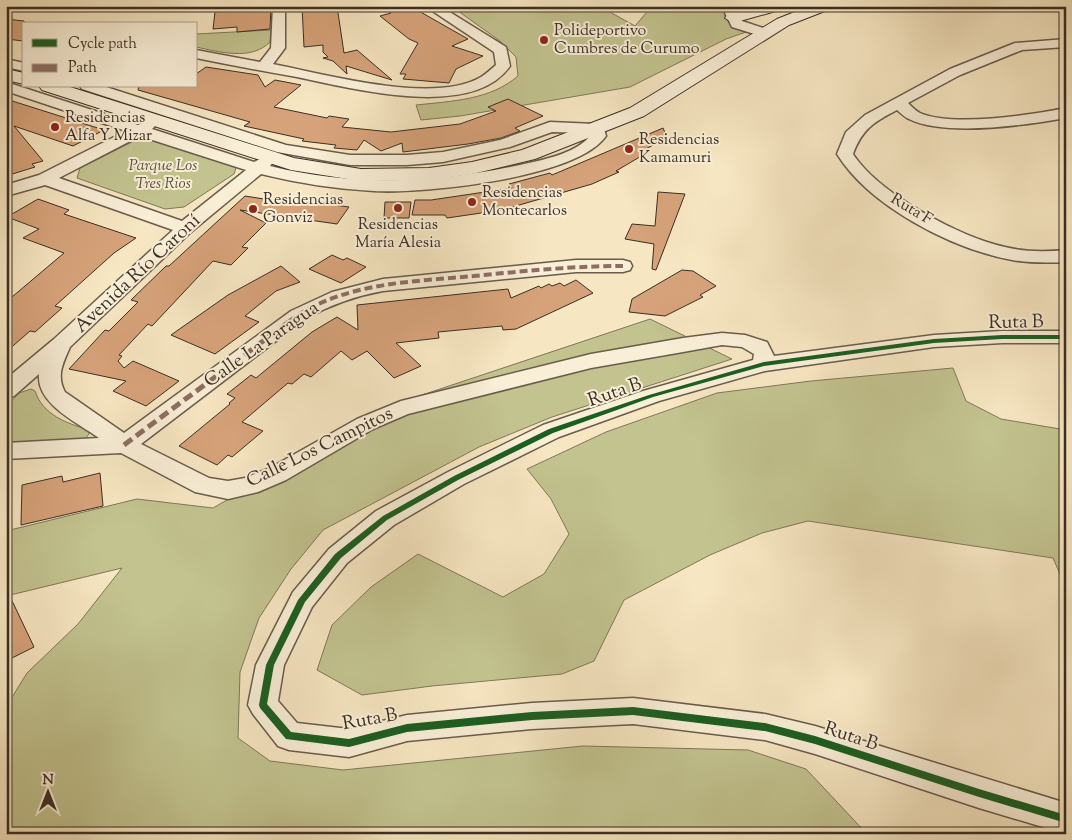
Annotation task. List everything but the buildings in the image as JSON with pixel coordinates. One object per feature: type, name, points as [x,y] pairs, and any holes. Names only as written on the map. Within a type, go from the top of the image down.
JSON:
[{"type":"main road","points":[[734,12],[778,6]]},
{"type":"main road","points":[[54,88],[154,121],[263,163],[361,175],[429,174],[512,159],[548,148],[638,112],[790,6]]},
{"type":"main road","points":[[645,87],[756,31],[804,12],[826,6]]},
{"type":"main road","points":[[6,74],[22,82]]},
{"type":"main road","points":[[596,129],[609,111],[624,99]]},
{"type":"street","points":[[263,67],[278,48],[279,6]]},
{"type":"street","points":[[198,54],[365,86],[414,92],[456,90],[488,80],[497,74],[503,66],[501,50],[431,6]]},
{"type":"street","points":[[734,12],[737,24],[756,31]]},
{"type":"street","name":"Ruta F","points":[[1066,43],[1020,46],[955,72],[870,118],[852,135],[845,154],[849,164],[864,180],[950,234],[972,243],[1022,256],[1043,258],[1066,256]]},
{"type":"street","points":[[6,62],[22,66]]},
{"type":"street","points":[[6,86],[22,86]]},
{"type":"street","points":[[36,88],[154,121],[325,157],[369,161],[407,160],[471,152],[504,144],[550,127],[596,129]]},
{"type":"street","points":[[91,88],[154,121]]},
{"type":"street","points":[[899,104],[913,115],[937,122],[999,121],[1066,113]]},
{"type":"street","points":[[6,191],[45,178],[154,121]]},
{"type":"street","name":"Avenida Río Caroní","points":[[6,391],[61,344],[185,228],[263,163]]},
{"type":"street","points":[[45,178],[185,228]]},
{"type":"street","name":"Calle La Paragua","points":[[124,445],[298,315],[336,296],[392,284],[576,266],[623,266]]},
{"type":"street","name":"Ruta B","points":[[1066,337],[934,341],[764,364],[651,396],[551,431],[456,478],[385,518],[338,556],[302,600],[270,665],[263,705],[289,736],[349,743],[407,728],[532,716],[633,711],[765,727],[815,740],[970,791],[1066,818]]},
{"type":"street","name":"Calle Los Campitos","points":[[61,344],[50,369],[49,383],[57,396],[124,445],[204,486],[228,490],[249,486],[278,474],[365,424],[401,408],[591,361],[722,339],[745,342],[760,347],[764,354],[764,364]]},
{"type":"street","points":[[6,451],[124,445]]},
{"type":"green space","points":[[451,6],[599,6],[635,26],[652,6],[748,6],[742,11],[742,14],[743,21],[749,31],[726,39],[630,87],[460,116],[421,120],[416,105],[483,95],[507,84],[518,76],[516,57],[500,41]]},
{"type":"green space","points":[[271,30],[270,42],[262,48],[254,52],[235,54],[198,47],[198,34]]},
{"type":"green space","name":"Parque Los Tres Rios","points":[[152,138],[237,165],[234,174],[184,207],[165,209],[77,178],[80,168],[138,139]]},
{"type":"green space","points":[[650,319],[732,359],[552,417],[479,447],[323,530],[291,569],[259,618],[240,672],[238,738],[270,761],[343,770],[583,746],[748,750],[806,769],[867,834],[6,834],[6,707],[27,673],[78,624],[122,568],[6,596],[6,531],[137,499],[213,508],[395,404]]},
{"type":"green space","points":[[953,368],[966,401],[1001,419],[1066,430],[1066,588],[1053,558],[808,521],[762,533],[710,555],[624,600],[594,661],[562,674],[432,686],[362,695],[317,670],[332,625],[371,587],[418,554],[503,597],[544,574],[569,534],[551,499],[527,469],[606,432],[717,393],[811,381]]},
{"type":"green space","points":[[31,389],[35,391],[44,406],[56,417],[89,430],[86,438],[78,440],[6,442],[6,407],[19,393]]},
{"type":"marked path","points":[[124,445],[298,315],[336,296],[383,285],[576,266],[623,266]]},
{"type":"cycle path","points":[[1066,337],[1002,337],[934,341],[764,364],[651,396],[551,431],[456,478],[385,518],[338,556],[302,600],[270,665],[263,705],[289,736],[349,743],[407,728],[532,716],[633,711],[765,727],[815,740],[1066,819]]},
{"type":"place","name":"Polideportivo Cumbres de Curumo","points":[[544,40]]},
{"type":"place","name":"Residencias Alfa Y Mizar","points":[[55,127]]},
{"type":"place","name":"Residencias Kamamuri","points":[[629,149]]},
{"type":"place","name":"Residencias Montecarlos","points":[[472,202]]},
{"type":"place","name":"Residencias María Alesia","points":[[398,208]]},
{"type":"place","name":"Residencias Gonviz","points":[[253,209]]}]
